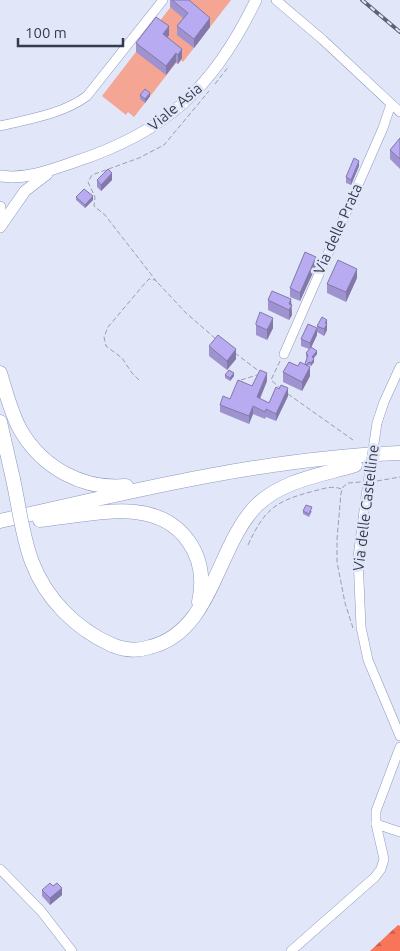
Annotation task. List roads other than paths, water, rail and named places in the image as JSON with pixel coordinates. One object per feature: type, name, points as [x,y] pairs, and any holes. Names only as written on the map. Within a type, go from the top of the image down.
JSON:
[{"type":"highway","points":[[0,373],[21,431],[44,459],[66,475],[94,485],[115,487],[194,480]]},
{"type":"highway","points":[[0,422],[29,553],[44,586],[70,617],[90,633],[112,645],[124,648],[139,649],[162,643],[184,628],[205,598],[240,527],[259,504],[275,492],[292,483],[355,465]]},
{"type":"highway","points":[[0,520],[194,480],[297,462],[400,453]]},
{"type":"highway","points":[[0,529],[222,483],[301,470],[400,462]]},
{"type":"highway","points":[[40,520],[130,511],[156,517],[174,527],[191,545],[200,567],[201,590],[195,614]]},
{"type":"main road","name":"Viale Asia","points":[[0,176],[26,176],[56,169],[116,147],[153,127],[188,100],[216,69],[233,44],[256,0]]},
{"type":"main road","name":"Viale Asia","points":[[0,226],[29,188],[40,178],[56,169]]},
{"type":"main road","points":[[0,207],[0,218]]},
{"type":"street","points":[[0,126],[61,110],[87,96],[162,0]]},
{"type":"street","points":[[276,0],[323,40],[400,112]]},
{"type":"street","name":"Via delle Prata","points":[[284,354],[383,128],[391,104]]},
{"type":"street","name":"Via delle Castelline","points":[[400,367],[384,402],[378,423],[364,503],[358,557],[361,627],[368,660],[400,736]]},
{"type":"street","points":[[291,951],[375,877],[381,869],[384,863],[384,853],[376,824],[376,811],[400,747]]},
{"type":"street","points":[[376,824],[400,832]]},
{"type":"street","points":[[0,869],[40,911],[72,951]]},
{"type":"railway","points":[[362,0],[400,32]]}]
